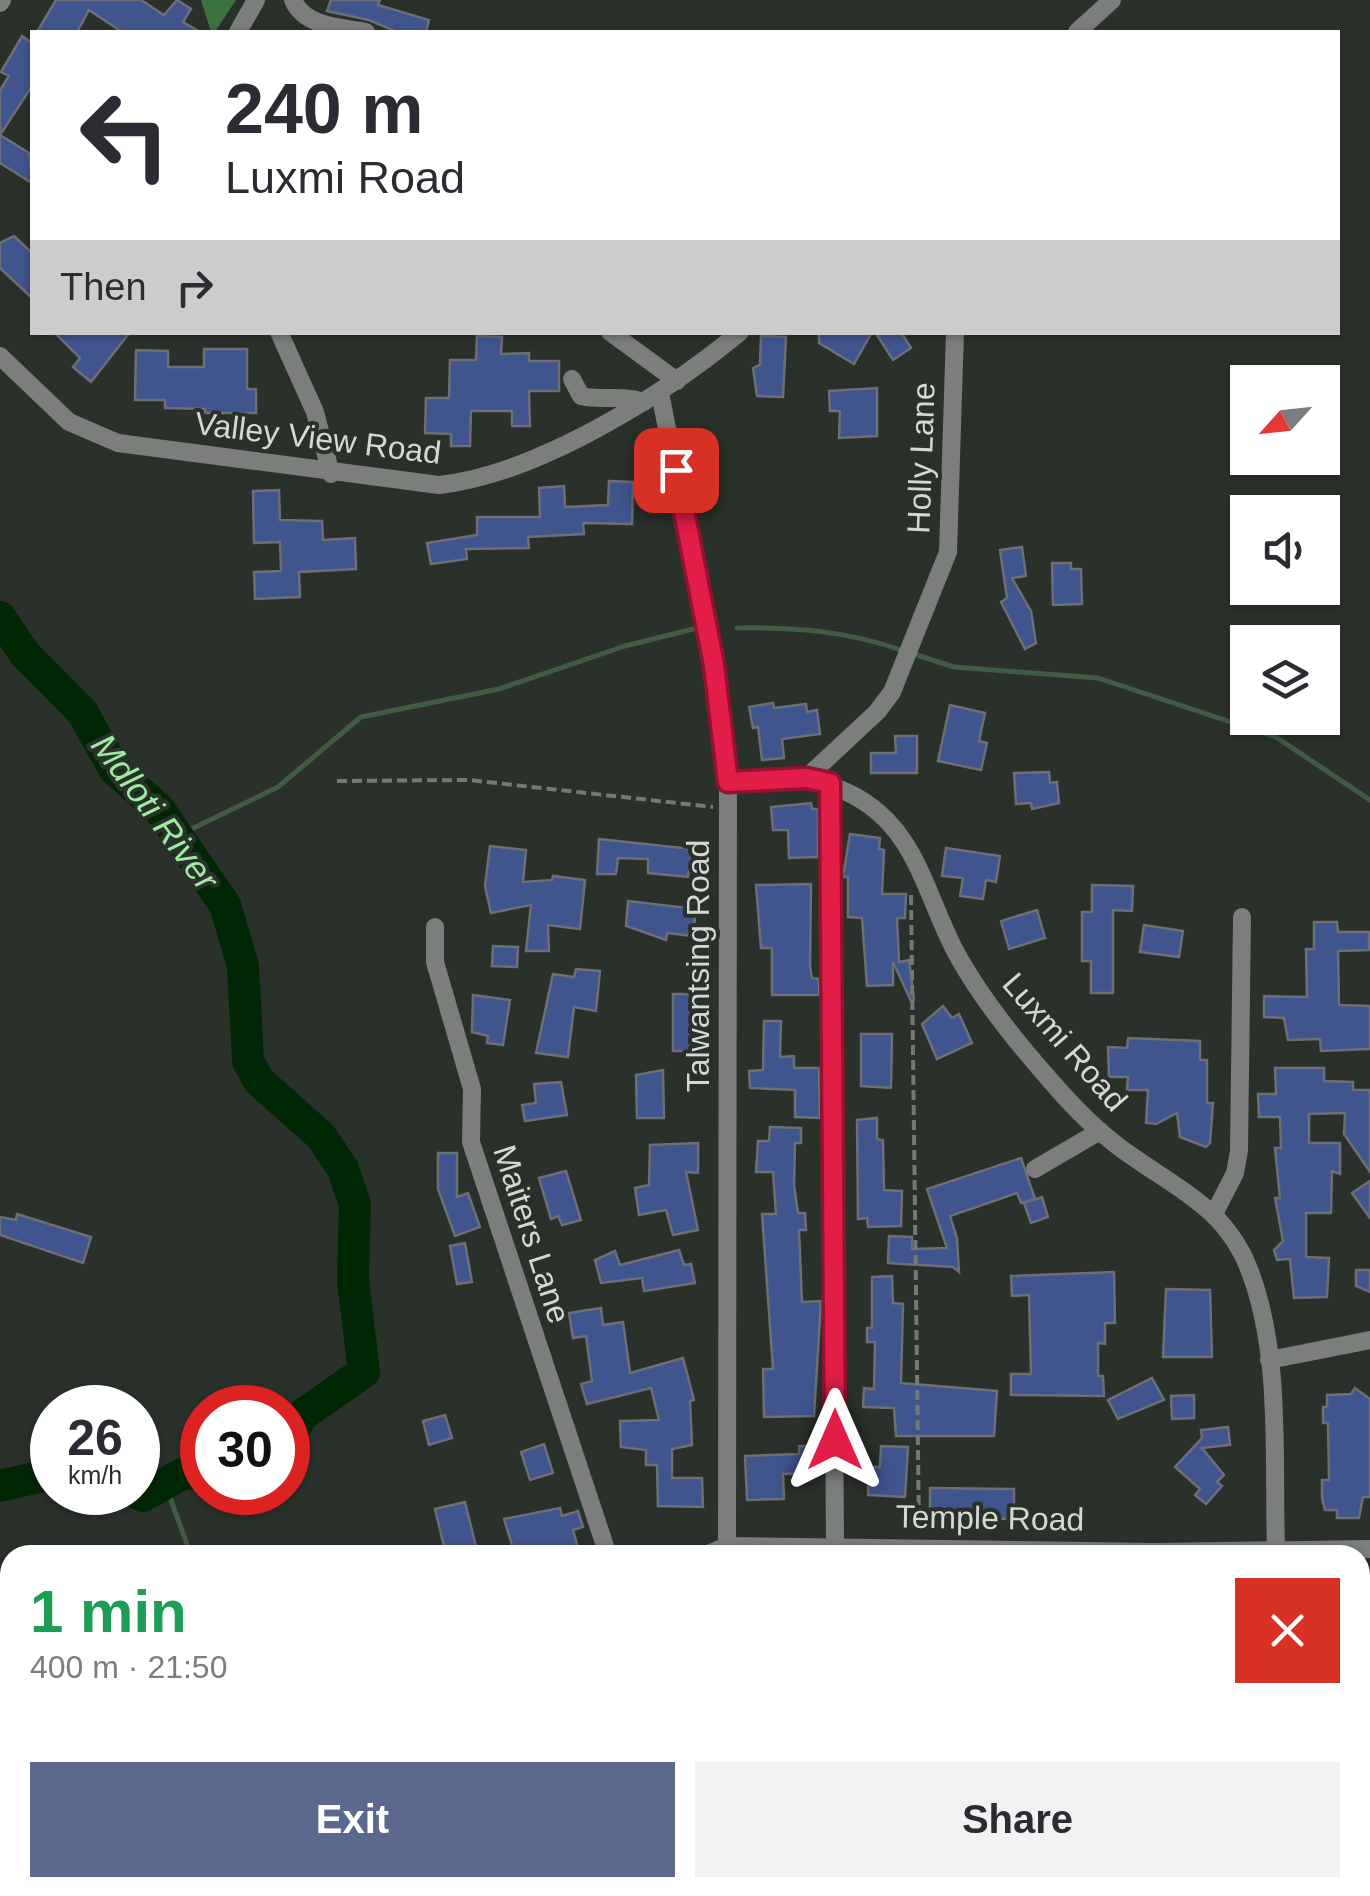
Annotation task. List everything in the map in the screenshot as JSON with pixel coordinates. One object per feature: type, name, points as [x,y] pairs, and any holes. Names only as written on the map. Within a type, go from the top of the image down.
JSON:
[{"type":"street","points":[[239,30],[256,0]]},
{"type":"street","points":[[293,0],[305,17],[358,30]]},
{"type":"street","points":[[1079,30],[1112,0]]},
{"type":"street","points":[[279,335],[315,412],[331,474]]},
{"type":"street","points":[[614,335],[677,381]]},
{"type":"street","name":"Valley View Road","points":[[0,356],[46,404],[94,435],[118,442],[331,474],[439,485],[472,482],[652,397],[735,335]]},
{"type":"street","name":"Holly Lane","points":[[806,778],[877,712],[905,664],[950,540],[955,335]]},
{"type":"street","points":[[572,379],[580,396],[587,398],[652,397]]},
{"type":"street","name":"Talwantsing Road","points":[[652,397],[714,665],[728,782],[727,1545]]},
{"type":"street","name":"Luxmi Road","points":[[728,782],[806,778],[830,783],[880,813],[910,851],[952,943],[984,998],[1018,1045],[1100,1132],[1215,1212],[1249,1269],[1268,1360],[1271,1545]]},
{"type":"street","points":[[830,783],[835,1545]]},
{"type":"street","points":[[1215,1212],[1234,1173],[1239,1151],[1242,916]]},
{"type":"street","name":"Maiters Lane","points":[[435,927],[434,962],[472,1088],[470,1142],[605,1545]]},
{"type":"street","points":[[1035,1170],[1100,1132]]},
{"type":"street","points":[[1268,1360],[1370,1340]]},
{"type":"path","points":[[337,780],[469,780],[728,808]]},
{"type":"path","points":[[911,889],[920,1545]]},
{"type":"green space","points":[[201,0],[236,0],[216,30],[210,30]]},
{"type":"building","points":[[56,0],[141,0],[164,15],[177,0],[191,9],[183,22],[197,30],[119,30],[89,10],[78,30],[38,30]]},
{"type":"building","points":[[331,0],[380,0],[378,5],[429,20],[426,30],[392,30],[369,20],[327,11]]},
{"type":"building","points":[[22,36],[30,42],[30,89],[0,135],[0,90],[9,76],[1,72]]},
{"type":"building","points":[[0,135],[29,153],[30,182],[0,163]]},
{"type":"building","points":[[14,236],[30,251],[30,296],[0,268],[0,243]]},
{"type":"building","points":[[57,335],[128,335],[91,382],[73,367],[80,358]]},
{"type":"building","points":[[819,335],[870,335],[854,364],[819,343]]},
{"type":"building","points":[[877,335],[903,335],[911,348],[893,360]]},
{"type":"building","points":[[477,336],[502,337],[501,354],[529,353],[529,361],[559,361],[559,391],[529,391],[530,426],[512,426],[512,411],[471,411],[470,446],[451,446],[451,434],[425,433],[426,398],[449,398],[450,360],[476,360]]},
{"type":"building","points":[[761,336],[786,337],[783,397],[757,396],[753,368],[760,365]]},
{"type":"building","points":[[204,349],[247,349],[247,389],[256,389],[256,413],[205,413],[205,409],[165,408],[165,400],[135,400],[136,350],[168,351],[168,367],[204,367]]},
{"type":"building","points":[[877,388],[877,436],[839,438],[840,411],[830,411],[829,391]]},
{"type":"building","points":[[609,481],[633,482],[632,524],[583,523],[584,534],[528,537],[529,548],[466,549],[467,559],[431,564],[427,543],[477,535],[477,517],[540,517],[539,488],[564,486],[565,507],[608,505]]},
{"type":"building","points":[[279,490],[280,520],[322,521],[323,540],[355,538],[356,569],[299,572],[300,597],[255,599],[254,572],[281,571],[280,542],[254,543],[253,491]]},
{"type":"building","points":[[1022,547],[1026,576],[1012,578],[1031,611],[1036,643],[1025,649],[1001,602],[1007,598],[1000,550]]},
{"type":"building","points":[[1052,563],[1071,563],[1071,569],[1081,569],[1082,604],[1053,605]]},
{"type":"building","points":[[773,703],[774,708],[806,704],[807,712],[817,710],[820,734],[782,739],[784,758],[762,760],[758,727],[753,728],[749,707]]},
{"type":"building","points":[[950,705],[985,713],[979,741],[987,743],[981,770],[938,761]]},
{"type":"building","points":[[895,736],[917,736],[917,773],[871,773],[871,753],[896,753]]},
{"type":"building","points":[[1049,772],[1050,783],[1057,782],[1059,803],[1032,809],[1031,803],[1016,804],[1014,773]]},
{"type":"building","points":[[811,803],[812,809],[818,809],[818,857],[789,858],[788,830],[773,830],[771,807]]},
{"type":"building","points":[[850,834],[880,838],[879,849],[884,850],[882,894],[906,894],[905,918],[897,918],[899,962],[909,960],[914,1000],[911,1001],[893,962],[893,985],[867,986],[862,918],[848,917],[848,877],[843,877]]},
{"type":"building","points":[[599,839],[692,849],[688,877],[648,873],[648,859],[618,858],[616,874],[597,874]]},
{"type":"building","points":[[490,846],[526,850],[523,882],[552,880],[553,876],[585,880],[580,929],[548,925],[549,951],[526,951],[531,905],[491,913],[485,886]]},
{"type":"building","points":[[946,848],[1000,856],[996,882],[986,880],[983,899],[960,896],[963,878],[942,876]]},
{"type":"building","points":[[811,884],[810,967],[812,978],[819,979],[819,995],[772,995],[772,948],[761,948],[756,885]]},
{"type":"building","points":[[1092,885],[1133,886],[1132,911],[1113,910],[1113,993],[1091,993],[1091,961],[1082,961],[1082,912],[1092,912]]},
{"type":"building","points":[[628,901],[696,909],[693,936],[667,933],[666,940],[626,926]]},
{"type":"building","points":[[1037,910],[1045,938],[1009,949],[1001,921]]},
{"type":"building","points":[[1314,922],[1337,922],[1338,932],[1369,932],[1369,950],[1338,951],[1339,1005],[1370,1006],[1370,1049],[1321,1051],[1320,1039],[1288,1040],[1284,1018],[1264,1017],[1264,996],[1307,997],[1306,949],[1314,949]]},
{"type":"building","points":[[1144,925],[1183,931],[1179,957],[1140,952]]},
{"type":"building","points":[[493,946],[518,947],[517,967],[492,966]]},
{"type":"building","points":[[576,969],[600,971],[596,1011],[574,1007],[568,1057],[536,1053],[553,974],[574,977]]},
{"type":"building","points":[[673,994],[703,994],[703,1051],[673,1051]]},
{"type":"building","points":[[473,995],[510,1000],[503,1045],[487,1043],[488,1036],[472,1032]]},
{"type":"building","points":[[943,1006],[952,1018],[959,1014],[972,1043],[937,1059],[922,1024]]},
{"type":"building","points":[[764,1021],[781,1021],[780,1057],[794,1056],[794,1068],[819,1068],[820,1118],[795,1117],[795,1090],[750,1088],[749,1071],[763,1070]]},
{"type":"building","points":[[861,1034],[892,1034],[891,1088],[861,1086]]},
{"type":"building","points":[[1128,1038],[1200,1041],[1200,1060],[1207,1060],[1207,1103],[1213,1103],[1210,1143],[1206,1147],[1180,1137],[1177,1113],[1156,1124],[1146,1123],[1148,1090],[1127,1090],[1128,1077],[1109,1077],[1108,1047],[1127,1048]]},
{"type":"building","points":[[1275,1068],[1324,1068],[1324,1081],[1353,1082],[1353,1090],[1370,1090],[1370,1172],[1344,1134],[1345,1113],[1309,1114],[1309,1143],[1340,1143],[1340,1174],[1332,1171],[1331,1213],[1306,1213],[1306,1257],[1329,1258],[1327,1297],[1294,1298],[1290,1259],[1277,1260],[1274,1250],[1283,1241],[1275,1198],[1280,1198],[1275,1148],[1281,1148],[1280,1117],[1259,1117],[1258,1094],[1276,1094]]},
{"type":"building","points":[[663,1070],[664,1118],[637,1118],[636,1075]]},
{"type":"building","points":[[561,1082],[567,1115],[525,1121],[522,1105],[536,1103],[534,1084]]},
{"type":"building","points":[[877,1118],[877,1139],[883,1140],[884,1190],[902,1191],[901,1226],[868,1227],[867,1218],[858,1219],[857,1120]]},
{"type":"building","points":[[770,1127],[801,1128],[801,1143],[795,1143],[794,1185],[798,1213],[805,1213],[806,1230],[799,1230],[802,1302],[821,1301],[814,1416],[764,1417],[763,1369],[773,1369],[762,1214],[776,1214],[773,1172],[756,1172],[758,1141],[769,1141]]},
{"type":"building","points":[[698,1143],[698,1173],[686,1172],[698,1230],[673,1235],[666,1210],[639,1215],[635,1188],[649,1185],[650,1145]]},
{"type":"building","points":[[438,1153],[457,1153],[457,1197],[468,1193],[480,1227],[455,1236],[438,1189]]},
{"type":"building","points":[[1021,1158],[1035,1199],[1021,1203],[1017,1193],[950,1216],[957,1238],[959,1272],[953,1267],[888,1263],[889,1236],[912,1237],[912,1249],[947,1248],[927,1189]]},
{"type":"building","points":[[566,1171],[581,1220],[562,1225],[558,1216],[551,1219],[539,1178]]},
{"type":"building","points":[[1370,1181],[1370,1218],[1352,1193]]},
{"type":"building","points":[[1042,1197],[1048,1217],[1031,1223],[1024,1203]]},
{"type":"building","points":[[17,1214],[91,1237],[83,1263],[0,1235],[0,1217],[16,1220]]},
{"type":"building","points":[[465,1243],[472,1282],[457,1284],[450,1246]]},
{"type":"building","points":[[679,1250],[684,1265],[691,1264],[695,1283],[644,1291],[642,1278],[601,1283],[595,1260],[615,1251],[620,1265]]},
{"type":"building","points":[[1356,1270],[1370,1270],[1370,1292],[1356,1286]]},
{"type":"building","points":[[1114,1272],[1115,1323],[1105,1323],[1105,1344],[1098,1343],[1098,1376],[1103,1376],[1104,1396],[1011,1395],[1011,1374],[1031,1374],[1029,1295],[1012,1296],[1011,1276]]},
{"type":"building","points":[[892,1276],[893,1303],[903,1304],[901,1383],[997,1391],[994,1436],[896,1436],[894,1408],[863,1407],[864,1388],[874,1389],[875,1342],[867,1342],[867,1328],[872,1328],[872,1277]]},
{"type":"building","points":[[1166,1289],[1210,1290],[1212,1357],[1163,1357]]},
{"type":"building","points":[[601,1308],[603,1325],[623,1322],[630,1373],[683,1358],[694,1400],[690,1401],[692,1445],[672,1449],[672,1478],[702,1478],[703,1507],[658,1506],[657,1465],[646,1465],[646,1450],[621,1447],[620,1421],[659,1420],[651,1388],[587,1404],[581,1384],[592,1381],[586,1336],[573,1338],[569,1313]]},
{"type":"building","points":[[1152,1378],[1164,1400],[1118,1419],[1108,1400]]},
{"type":"building","points":[[1355,1388],[1370,1399],[1370,1497],[1363,1497],[1359,1518],[1337,1518],[1337,1510],[1325,1510],[1322,1498],[1322,1480],[1329,1480],[1328,1423],[1323,1423],[1323,1407],[1327,1407],[1327,1395],[1351,1394]]},
{"type":"building","points":[[1194,1395],[1194,1418],[1172,1419],[1171,1396]]},
{"type":"building","points":[[445,1415],[452,1438],[429,1445],[423,1421]]},
{"type":"building","points":[[1228,1427],[1230,1445],[1202,1448],[1224,1475],[1217,1482],[1222,1486],[1206,1504],[1195,1495],[1200,1489],[1175,1467],[1202,1438],[1201,1430]]},
{"type":"building","points":[[544,1444],[553,1473],[530,1480],[521,1452]]},
{"type":"building","points":[[799,1446],[821,1446],[822,1473],[783,1474],[784,1499],[747,1500],[745,1456],[799,1454]]},
{"type":"building","points":[[881,1446],[908,1447],[905,1497],[868,1495],[869,1467],[880,1467]]},
{"type":"building","points":[[930,1488],[1014,1489],[1014,1519],[930,1518]]},
{"type":"building","points":[[465,1502],[476,1545],[444,1545],[435,1509]]},
{"type":"building","points":[[560,1508],[562,1516],[578,1511],[583,1527],[573,1530],[577,1545],[512,1545],[504,1519]]},
{"type":"waterway","name":"Mdloti River","points":[[0,617],[24,653],[83,713],[114,769],[159,809],[225,905],[243,966],[248,1061],[259,1081],[321,1136],[343,1169],[355,1204],[353,1280],[364,1372],[310,1409]]},
{"type":"waterway","points":[[177,836],[278,787],[361,717],[499,689],[625,646],[697,628]]},
{"type":"waterway","points":[[737,628],[822,632],[904,651]]},
{"type":"waterway","points":[[914,654],[954,667],[1098,678],[1276,737],[1370,800]]},
{"type":"waterway","name":"Mdloti River","points":[[160,1486],[180,1475]]},
{"type":"waterway","name":"Mdloti River","points":[[0,1486],[30,1479]]},
{"type":"waterway","points":[[165,1484],[187,1545]]},
{"type":"route","points":[[676,470],[714,665],[728,782],[806,778],[830,783],[835,1440]]}]
